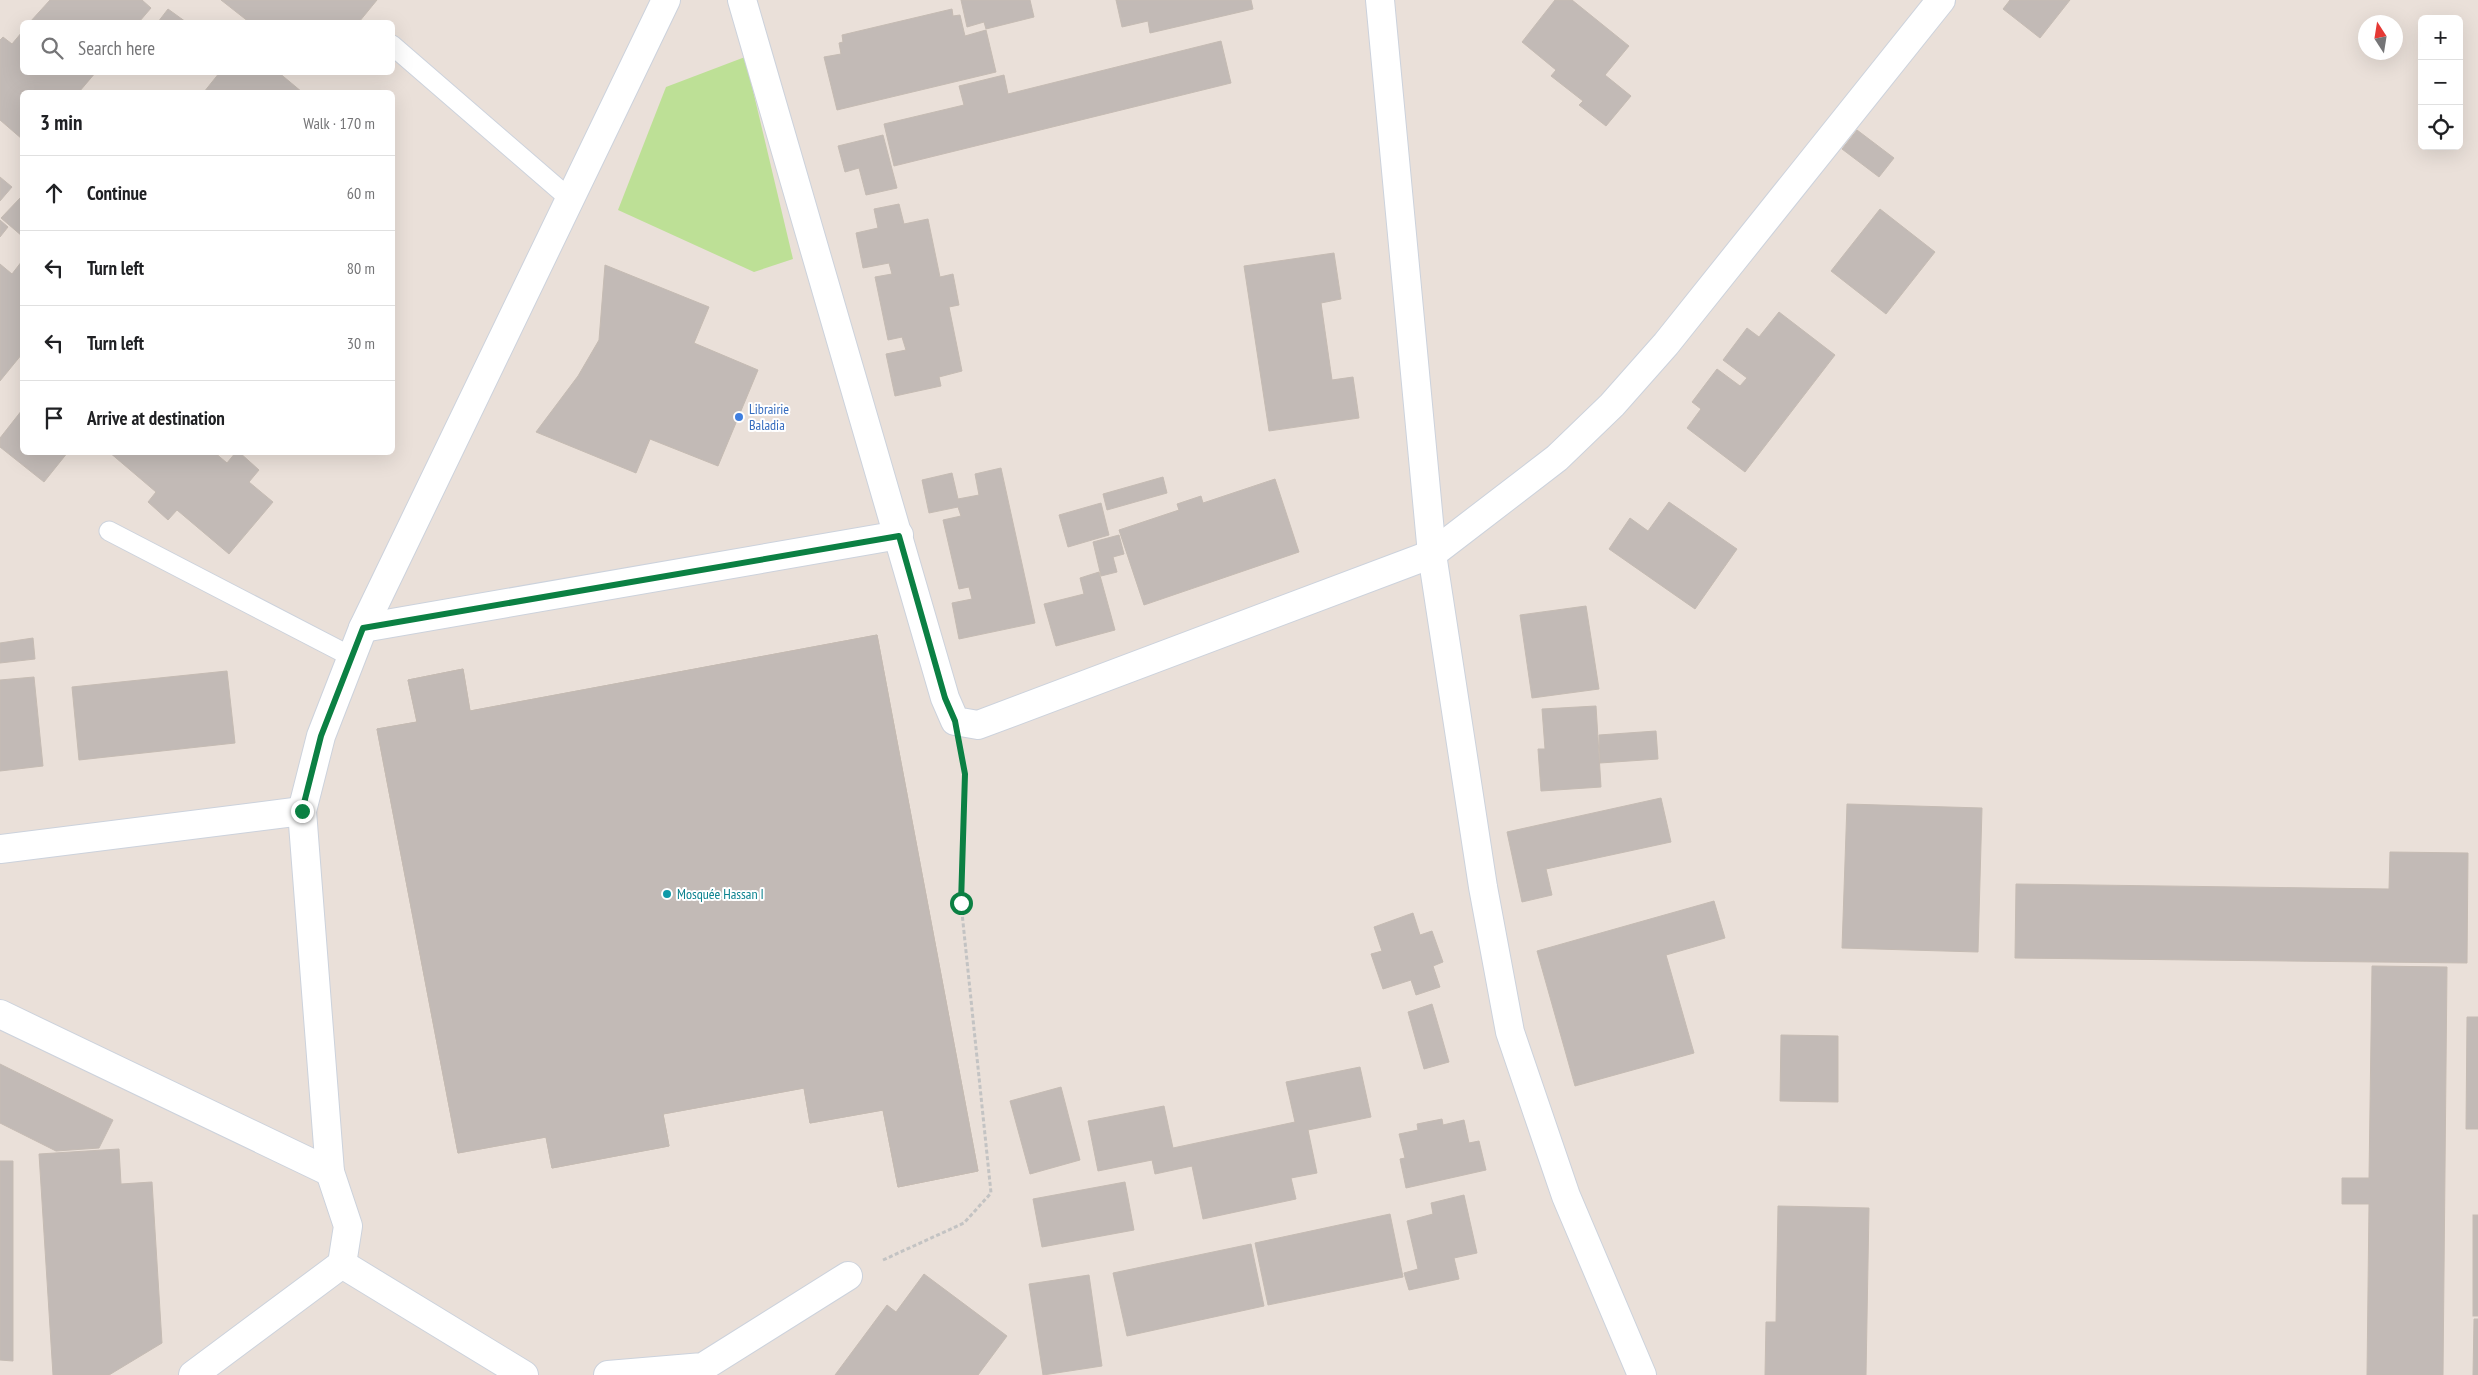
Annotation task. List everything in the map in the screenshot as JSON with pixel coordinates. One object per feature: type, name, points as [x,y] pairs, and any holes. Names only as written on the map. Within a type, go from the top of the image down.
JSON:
[{"type":"street","points":[[193,1375],[342,1264],[348,1226],[330,1172],[302,811],[321,736],[363,628],[666,0]]},
{"type":"street","points":[[742,0],[945,698],[955,721],[978,725],[1432,554],[1557,458],[1612,405],[1666,344],[1941,0]]},
{"type":"street","points":[[1380,0],[1432,554],[1483,887],[1510,1032],[1566,1196],[1642,1375]]},
{"type":"street","points":[[363,628],[899,536]]},
{"type":"street","points":[[0,849],[302,811]]},
{"type":"street","points":[[0,1014],[330,1172]]},
{"type":"street","points":[[342,1264],[524,1375]]},
{"type":"street","points":[[608,1375],[703,1367],[848,1276]]},
{"type":"lane","points":[[395,48],[570,199]]},
{"type":"lane","points":[[109,531],[352,657]]},
{"type":"path","points":[[848,1276],[964,1223],[991,1193],[961,903],[965,774],[955,721]]},
{"type":"green space","points":[[745,57],[793,259],[754,272],[618,210],[666,87]]},
{"type":"building","points":[[50,0],[142,0],[151,8],[141,20],[32,20]]},
{"type":"building","points":[[221,0],[377,0],[361,20],[246,20]]},
{"type":"building","points":[[961,0],[1030,0],[1034,17],[986,29],[984,22],[967,27]]},
{"type":"building","points":[[1116,0],[1251,0],[1253,9],[1150,33],[1148,21],[1122,27]]},
{"type":"building","points":[[1555,0],[1572,0],[1629,46],[1605,75],[1631,96],[1606,126],[1579,105],[1583,101],[1551,76],[1556,70],[1522,42]]},
{"type":"building","points":[[2010,0],[2070,0],[2040,38],[2003,9]]},
{"type":"building","points":[[168,9],[183,20],[160,20]]},
{"type":"building","points":[[952,9],[953,16],[960,15],[965,36],[986,30],[996,72],[837,110],[824,57],[841,54],[839,43],[843,42],[842,35]]},
{"type":"building","points":[[20,34],[20,75],[93,75],[81,90],[20,90],[20,137],[0,120],[0,40],[3,37],[12,44]]},
{"type":"building","points":[[1221,41],[1231,83],[894,166],[884,124],[964,105],[959,86],[1004,75],[1008,94]]},
{"type":"building","points":[[218,75],[282,75],[300,90],[206,90]]},
{"type":"building","points":[[1857,130],[1894,158],[1879,177],[1842,149]]},
{"type":"building","points":[[883,135],[897,188],[866,195],[859,168],[845,172],[838,146]]},
{"type":"building","points":[[0,177],[12,187],[0,201]]},
{"type":"building","points":[[20,198],[20,234],[1,218]]},
{"type":"building","points":[[899,204],[904,224],[928,219],[940,277],[953,274],[959,305],[949,307],[962,371],[939,377],[941,386],[895,396],[886,354],[906,350],[902,337],[888,340],[875,277],[892,274],[889,263],[863,268],[856,233],[878,228],[874,209]]},
{"type":"building","points":[[1880,209],[1935,252],[1886,314],[1831,271]]},
{"type":"building","points":[[0,220],[8,227],[0,237]]},
{"type":"building","points":[[1334,253],[1341,299],[1321,303],[1332,380],[1353,377],[1359,418],[1269,431],[1244,266]]},
{"type":"building","points":[[0,264],[12,274],[20,264],[20,356],[0,381]]},
{"type":"building","points":[[605,265],[709,307],[694,343],[758,370],[718,466],[650,439],[636,473],[536,432],[578,376],[599,340]]},
{"type":"building","points":[[1779,312],[1835,355],[1745,472],[1687,428],[1701,409],[1692,402],[1717,369],[1740,386],[1747,378],[1723,360],[1747,328],[1759,337]]},
{"type":"building","points":[[20,413],[20,455],[66,455],[44,482],[0,447],[0,438]]},
{"type":"building","points":[[113,455],[218,455],[227,463],[234,455],[242,455],[259,470],[249,482],[273,502],[229,554],[177,510],[168,520],[148,502],[156,492]]},
{"type":"building","points":[[1001,468],[1035,623],[959,639],[952,603],[972,599],[969,587],[959,589],[943,520],[961,516],[958,507],[929,513],[922,480],[952,473],[958,499],[979,495],[975,474]]},
{"type":"building","points":[[1163,477],[1167,493],[1107,510],[1103,494]]},
{"type":"building","points":[[1275,479],[1299,552],[1144,605],[1119,530],[1179,510],[1177,504],[1201,496],[1203,503]]},
{"type":"building","points":[[1669,502],[1737,549],[1695,609],[1609,549],[1630,518],[1648,531]]},
{"type":"building","points":[[1101,503],[1109,535],[1068,547],[1059,515]]},
{"type":"building","points":[[1119,535],[1124,554],[1113,557],[1117,572],[1101,576],[1093,542]]},
{"type":"building","points":[[1099,572],[1115,630],[1056,646],[1044,604],[1084,594],[1080,578]]},
{"type":"building","points":[[1586,606],[1599,689],[1532,698],[1520,615]]},
{"type":"building","name":"Mosquée Hassan I","points":[[877,635],[978,1171],[898,1187],[883,1110],[810,1123],[804,1088],[663,1114],[669,1146],[552,1168],[546,1137],[458,1153],[377,729],[417,722],[408,680],[463,669],[470,711]],"holes":[[[526,798],[570,1038],[467,1057],[423,817]]]},
{"type":"building","name":"Mosquée Hassan I","points":[[877,635],[978,1171],[898,1187],[883,1110],[810,1123],[804,1088],[663,1114],[669,1146],[552,1168],[546,1137],[458,1153],[377,729],[417,722],[408,680],[463,669],[470,711]]},
{"type":"building","points":[[33,638],[35,659],[0,663],[0,643]]},
{"type":"building","points":[[227,671],[235,743],[79,760],[72,687]]},
{"type":"building","points":[[34,677],[43,766],[0,771],[0,680]]},
{"type":"building","points":[[1596,706],[1601,787],[1541,791],[1538,749],[1545,749],[1542,709]]},
{"type":"building","points":[[1656,731],[1658,759],[1600,763],[1599,735]]},
{"type":"building","points":[[1661,798],[1671,842],[1546,869],[1552,895],[1522,902],[1507,832]]},
{"type":"building","points":[[1847,804],[1982,808],[1978,952],[1842,948]]},
{"type":"building","points":[[2390,852],[2468,853],[2467,963],[2015,958],[2016,884],[2389,889]]},
{"type":"building","points":[[1714,901],[1725,938],[1666,955],[1694,1053],[1575,1086],[1537,951]]},
{"type":"building","points":[[1413,913],[1420,935],[1432,931],[1443,962],[1433,966],[1440,987],[1416,995],[1411,980],[1383,989],[1371,954],[1382,951],[1374,927]]},
{"type":"building","points":[[2372,966],[2447,967],[2443,1375],[2367,1375],[2369,1204],[2342,1204],[2342,1178],[2369,1178]]},
{"type":"building","points":[[1432,1004],[1449,1062],[1424,1069],[1408,1012]]},
{"type":"building","points":[[2467,1017],[2478,1017],[2478,1129],[2466,1129]]},
{"type":"building","points":[[1781,1035],[1838,1036],[1838,1102],[1780,1101]]},
{"type":"building","points":[[0,1064],[113,1120],[99,1148],[56,1151],[0,1123]]},
{"type":"building","points":[[1360,1067],[1371,1117],[1308,1130],[1317,1173],[1291,1178],[1296,1199],[1203,1219],[1192,1166],[1155,1174],[1152,1160],[1098,1171],[1088,1121],[1164,1106],[1173,1148],[1295,1122],[1286,1082]]},
{"type":"building","points":[[1061,1087],[1080,1160],[1030,1174],[1010,1101]]},
{"type":"building","points":[[1442,1119],[1443,1125],[1464,1120],[1469,1143],[1479,1141],[1486,1170],[1406,1188],[1400,1159],[1405,1158],[1399,1134],[1418,1130],[1417,1124]]},
{"type":"building","points":[[119,1149],[121,1184],[152,1182],[162,1343],[109,1375],[53,1375],[39,1154]]},
{"type":"building","points":[[0,1161],[13,1161],[13,1361],[0,1360]]},
{"type":"building","points":[[1125,1182],[1134,1230],[1042,1247],[1033,1199]]},
{"type":"building","points":[[1464,1195],[1477,1253],[1454,1258],[1459,1279],[1409,1290],[1404,1273],[1418,1269],[1407,1221],[1433,1214],[1431,1203]]},
{"type":"building","points":[[1778,1206],[1869,1208],[1866,1375],[1765,1375],[1766,1322],[1776,1322]]},
{"type":"building","points":[[1390,1214],[1403,1277],[1268,1305],[1255,1243]]},
{"type":"building","points":[[2473,1215],[2478,1215],[2478,1316],[2473,1316]]},
{"type":"building","points":[[1251,1244],[1264,1306],[1127,1336],[1113,1273]]},
{"type":"building","points":[[924,1274],[1007,1336],[978,1375],[835,1375],[887,1305],[896,1312]]},
{"type":"building","points":[[1089,1275],[1102,1366],[1043,1375],[1029,1284]]},
{"type":"building","points":[[2474,1319],[2478,1319],[2478,1375],[2473,1375]]},
{"type":"place","name":"Librairie Baladia","points":[[739,417]]},
{"type":"place","name":"Mosquée Hassan I","points":[[667,894]]},
{"type":"route","points":[[302,811],[321,736],[363,628],[899,536],[945,698],[955,721],[965,774],[961,903]]}]
